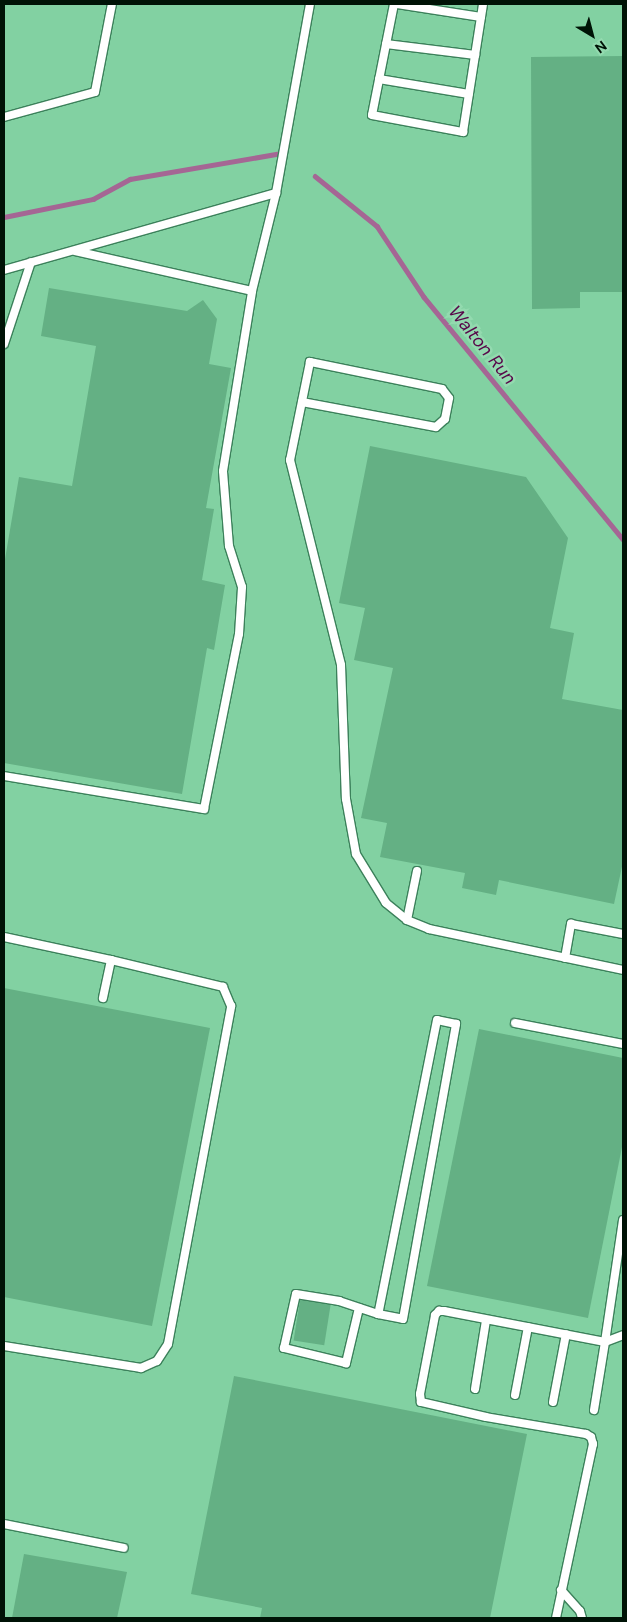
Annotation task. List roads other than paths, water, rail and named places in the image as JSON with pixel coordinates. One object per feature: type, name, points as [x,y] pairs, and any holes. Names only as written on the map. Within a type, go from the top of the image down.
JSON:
[{"type":"lane","points":[[4,117],[95,92],[112,4]]},
{"type":"lane","points":[[4,776],[204,809],[239,634],[242,587],[229,546],[223,471],[252,291],[276,193],[310,4]]},
{"type":"lane","points":[[481,17],[395,4],[372,115],[463,132],[469,94],[475,55],[481,17],[483,4]]},
{"type":"lane","points":[[386,44],[475,55]]},
{"type":"lane","points":[[379,79],[469,94]]},
{"type":"lane","points":[[4,270],[276,193]]},
{"type":"lane","points":[[74,250],[252,291]]},
{"type":"lane","points":[[4,344],[31,262]]},
{"type":"lane","points":[[302,402],[436,427],[445,419],[449,398],[442,389],[310,362],[290,460],[341,665],[346,799],[356,854],[386,903],[407,920],[428,929],[623,970]]},
{"type":"lane","points":[[407,920],[417,871]]},
{"type":"lane","points":[[565,958],[571,924],[623,934]]},
{"type":"lane","points":[[4,937],[223,987],[231,1006],[168,1344],[157,1361],[142,1368],[4,1346]]},
{"type":"lane","points":[[103,998],[111,960]]},
{"type":"lane","points":[[359,1308],[346,1363],[284,1348],[296,1294],[339,1301],[378,1314],[403,1319],[456,1024],[437,1020],[378,1314]]},
{"type":"lane","points":[[515,1023],[623,1044]]},
{"type":"lane","points":[[594,1410],[623,1220]]},
{"type":"lane","points":[[556,1618],[593,1444],[591,1437],[586,1434],[486,1417],[421,1402],[420,1394],[435,1315],[439,1311],[444,1311],[605,1342],[623,1335]]},
{"type":"lane","points":[[475,1389],[486,1320]]},
{"type":"lane","points":[[515,1395],[528,1327]]},
{"type":"lane","points":[[553,1402],[566,1334]]},
{"type":"lane","points":[[4,1524],[124,1548]]},
{"type":"lane","points":[[561,1590],[580,1612],[582,1618]]},
{"type":"waterway","name":"Walton Run","points":[[4,217],[93,199],[130,179],[277,154]]},
{"type":"waterway","name":"Walton Run","points":[[315,176],[377,226],[424,297],[623,539]]}]
